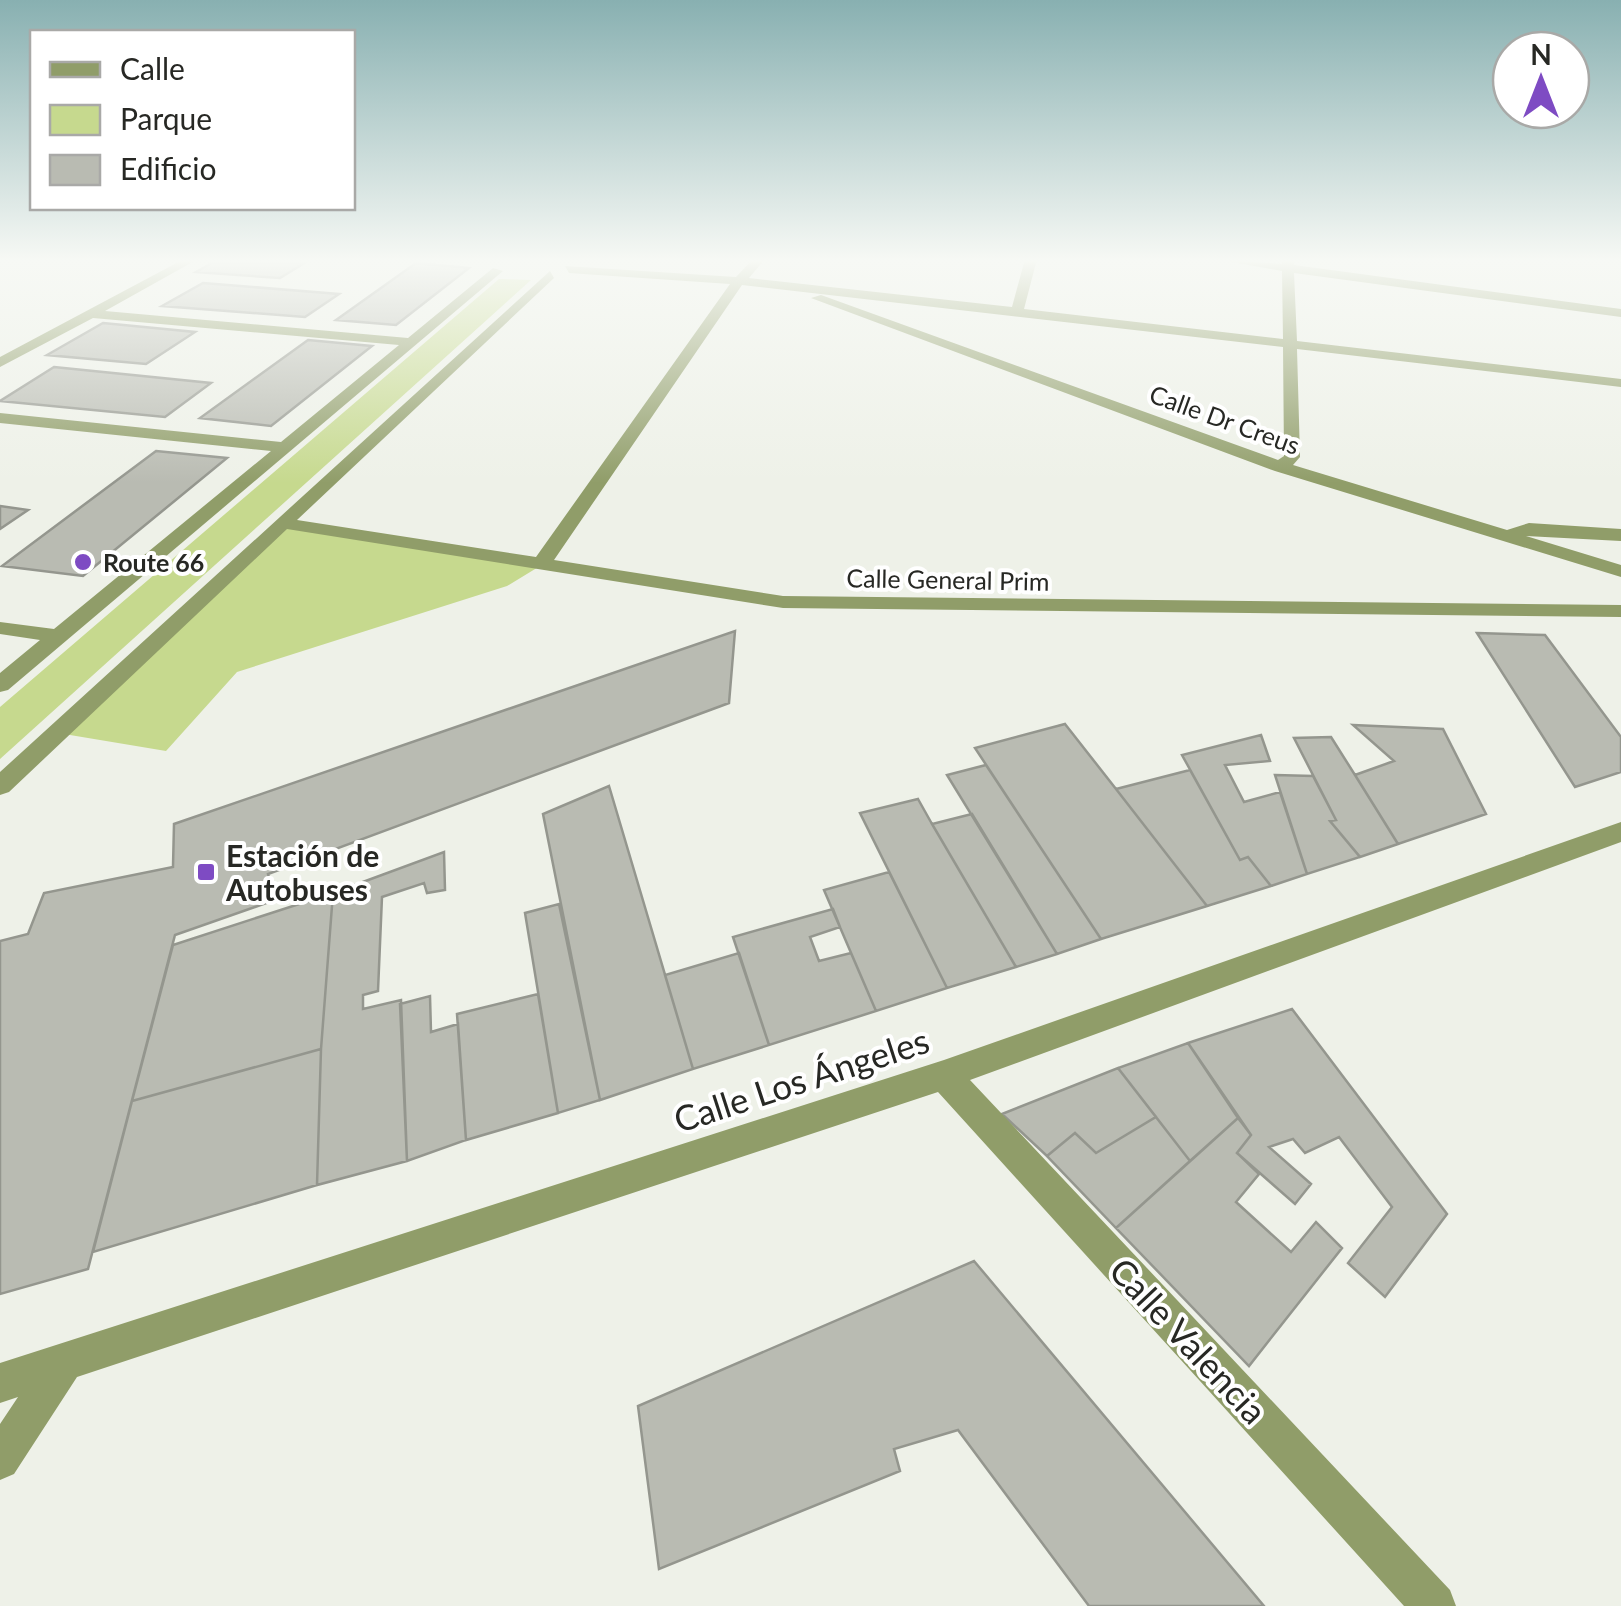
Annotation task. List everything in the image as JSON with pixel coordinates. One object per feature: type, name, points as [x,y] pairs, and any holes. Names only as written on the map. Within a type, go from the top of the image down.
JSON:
[{"type":"street","points":[[0,363],[53,334]]},
{"type":"street","points":[[317,334],[408,342]]},
{"type":"street","points":[[0,685],[419,334]]},
{"type":"street","points":[[0,786],[492,334]]},
{"type":"street","points":[[540,566],[702,334]]},
{"type":"street","name":"Calle Dr Creus","points":[[915,334],[1282,468],[1621,571]]},
{"type":"street","points":[[1145,334],[1621,383]]},
{"type":"street","points":[[1178,334],[1621,394]]},
{"type":"street","points":[[1282,468],[1292,456],[1291,334]]},
{"type":"street","points":[[0,418],[282,447]]},
{"type":"street","name":"Calle General Prim","points":[[282,524],[783,602],[1621,611]]},
{"type":"street","points":[[1508,537],[1528,528],[1621,534]]},
{"type":"street","points":[[0,628],[59,636]]},
{"type":"street","name":"Calle Los Ángeles","points":[[0,1383],[944,1074],[1621,832]]},
{"type":"street","name":"Calle Valencia","points":[[944,1074],[1434,1606]]},
{"type":"street","points":[[0,1460],[64,1362]]},
{"type":"green space","points":[[435,334],[471,334],[0,759],[0,707]]},
{"type":"green space","points":[[281,523],[540,566],[507,586],[237,672],[166,751],[58,733]]},
{"type":"building","points":[[84,334],[192,334],[146,364],[47,355]]},
{"type":"building","points":[[308,340],[372,346],[271,426],[200,418]]},
{"type":"building","points":[[54,367],[211,383],[165,417],[0,401]]},
{"type":"building","points":[[156,451],[227,458],[83,576],[2,566]]},
{"type":"building","points":[[0,506],[28,510],[0,529]]},
{"type":"building","points":[[735,631],[729,703],[268,874],[275,900],[175,935],[88,1269],[0,1294],[0,941],[28,934],[44,893],[173,867],[174,824]]},
{"type":"building","points":[[1477,633],[1545,635],[1621,737],[1621,772],[1575,787]]},
{"type":"building","points":[[1065,724],[1207,906],[1101,939],[975,748]]},
{"type":"building","points":[[1353,725],[1443,729],[1486,814],[1398,844],[1355,775],[1394,761]]},
{"type":"building","points":[[1261,735],[1270,761],[1225,765],[1244,802],[1280,792],[1307,874],[1271,886],[1248,857],[1240,860],[1182,755]]},
{"type":"building","points":[[1331,737],[1398,844],[1360,857],[1330,821],[1336,820],[1294,738]]},
{"type":"building","points":[[986,765],[1101,939],[1057,954],[947,775]]},
{"type":"building","points":[[1190,770],[1240,860],[1248,857],[1271,886],[1207,906],[1116,789]]},
{"type":"building","points":[[1275,775],[1313,776],[1336,820],[1330,821],[1360,857],[1307,874]]},
{"type":"building","points":[[609,786],[693,1069],[600,1100],[543,814]]},
{"type":"building","points":[[918,799],[1016,967],[947,988],[860,813]]},
{"type":"building","points":[[972,814],[1057,954],[1016,967],[932,824]]},
{"type":"building","points":[[444,852],[445,890],[427,893],[424,883],[382,897],[378,991],[363,995],[363,1009],[401,1000],[407,1161],[317,1185],[321,1049],[333,893]]},
{"type":"building","points":[[889,872],[947,988],[876,1011],[824,890]]},
{"type":"building","points":[[333,893],[321,1049],[132,1101],[173,945]]},
{"type":"building","points":[[559,904],[600,1100],[558,1113],[525,913]]},
{"type":"building","points":[[833,909],[840,927],[810,937],[819,961],[851,953],[876,1011],[769,1045],[733,937]]},
{"type":"building","points":[[739,953],[769,1045],[693,1069],[665,975]]},
{"type":"building","points":[[538,994],[558,1113],[466,1140],[457,1014]]},
{"type":"building","points":[[430,996],[431,1032],[458,1024],[466,1140],[407,1161],[400,1004]]},
{"type":"building","points":[[1292,1009],[1447,1214],[1385,1297],[1348,1263],[1392,1207],[1339,1137],[1305,1153],[1293,1139],[1269,1147],[1311,1184],[1295,1204],[1237,1153],[1251,1135],[1188,1043]]},
{"type":"building","points":[[1188,1043],[1238,1118],[1190,1161],[1118,1068]]},
{"type":"building","points":[[321,1049],[317,1185],[93,1252],[132,1101]]},
{"type":"building","points":[[1118,1068],[1156,1117],[1096,1153],[1075,1133],[1047,1156],[1002,1114]]},
{"type":"building","points":[[1156,1117],[1190,1161],[1116,1228],[1047,1156],[1075,1133],[1096,1153]]},
{"type":"building","points":[[1238,1118],[1251,1135],[1237,1153],[1259,1174],[1236,1202],[1291,1252],[1316,1222],[1342,1248],[1249,1366],[1116,1228]]},
{"type":"building","points":[[974,1261],[1264,1606],[1089,1606],[958,1430],[894,1449],[900,1471],[659,1569],[638,1406]]},
{"type":"place","name":"Route 66","points":[[83,562]]},
{"type":"place","name":"Estación de Autobuses","points":[[206,872]]}]
